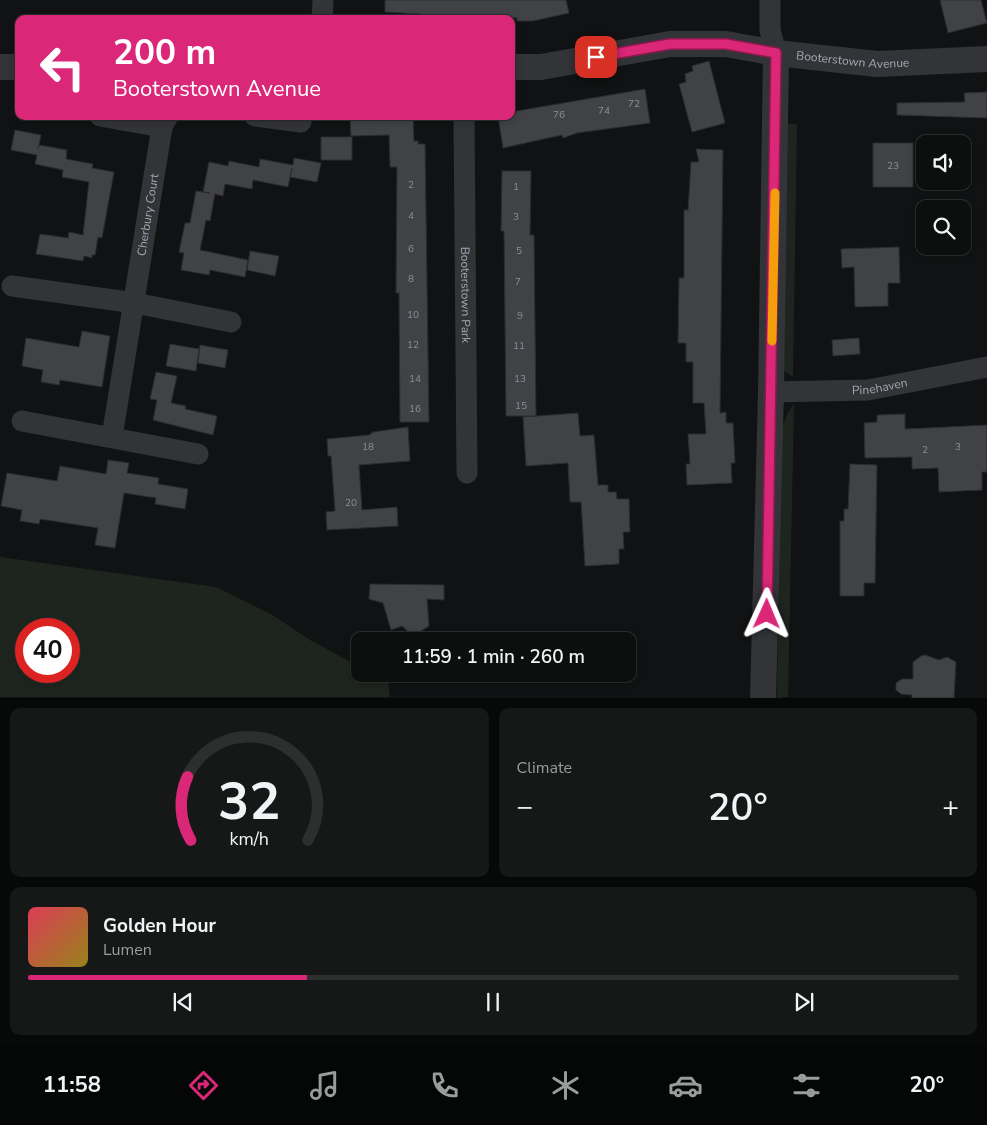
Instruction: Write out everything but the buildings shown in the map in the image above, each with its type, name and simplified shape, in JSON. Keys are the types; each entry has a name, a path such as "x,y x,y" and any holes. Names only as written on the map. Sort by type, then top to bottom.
{"street":[{"path":"322,15 323,0"},
{"path":"763,698 771,392 776,53 770,30 770,0"},
{"name":"Booterstown Avenue","path":"515,67 541,67 670,44 726,44 776,53 877,64 987,59"},
{"path":"0,67 15,67"},
{"name":"Cherbury Court","path":"112,437 165,122 143,120"},
{"path":"286,120 301,122"},
{"name":"Booterstown Park","path":"464,120 467,473"},
{"path":"12,286 135,303 231,322"},
{"name":"Pinehaven","path":"771,392 868,390 987,367"},
{"path":"22,421 198,454"}],"shaded area":[{"path":"786,124 797,124 793,377 784,371"},
{"path":"794,404 788,697 777,698 781,431 788,412"},
{"path":"0,557 216,587 271,614 310,640 351,662 351,682 388,682 390,697 0,697"}],"slow traffic":[{"path":"772,341 775,193"}],"route":[{"path":"596,57 670,44 726,44 776,53 767,614"}]}
